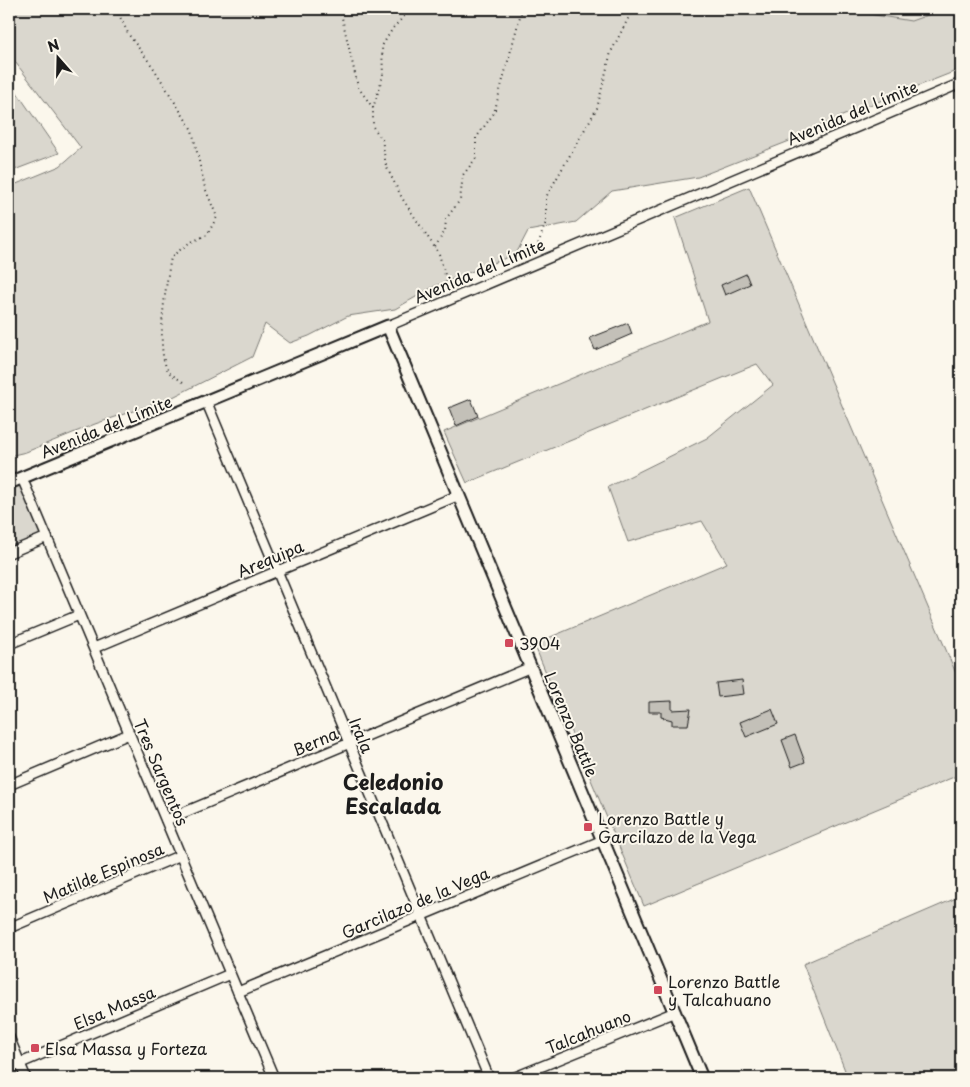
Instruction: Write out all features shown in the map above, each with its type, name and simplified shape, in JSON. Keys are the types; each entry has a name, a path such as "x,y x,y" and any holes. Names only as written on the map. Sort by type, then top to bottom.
{"street":[{"name":"Avenida del Límite","path":"9,484 206,403 961,83"},
{"name":"Lorenzo Battle","path":"388,326 702,1078"},
{"name":"Irala","path":"206,403 489,1078"},
{"name":"Tres Sargentos","path":"22,478 274,1078"},
{"name":"Arequipa","path":"94,648 459,495"},
{"path":"9,553 47,537"},
{"path":"9,644 79,615"},
{"name":"Berna","path":"166,820 531,667"},
{"path":"9,785 129,734"},
{"name":"Garcilazo de la Vega","path":"238,992 603,840"},
{"name":"Matilde Espinosa","path":"9,928 180,856"},
{"name":"Elsa Massa","path":"9,1068 230,974"},
{"name":"Talcahuano","path":"513,1078 675,1012"},
{"path":"9,1037 26,1078"}],"path":[{"path":"116,9 129,36 153,67 192,130 206,188 216,217 206,235 189,243 171,257 162,329 164,362 169,372 186,384"},
{"path":"340,9 358,87 373,108"},
{"path":"410,9 393,28 382,46 383,76 373,108 373,127 382,139 386,166 402,198 439,254 445,276"},
{"path":"434,247 445,231 446,219 460,200 463,175 476,158 476,138 494,113 522,9"},
{"path":"518,271 537,247 546,222 546,197 597,108 611,52 633,9"}],"shaded area":[{"path":"9,9 866,9 869,14 911,21 939,11 938,9 961,9 961,69 837,118 792,140 698,177 612,191 576,222 528,231 516,254 435,286 395,309 348,316 309,336 290,343 265,324 252,357 171,398 95,424 26,452 9,456 9,187 60,166 81,148 9,54"},
{"path":"866,9 938,9 940,11 911,21 869,14"},
{"path":"9,81 59,153 9,172"},
{"path":"749,187 961,685 961,774 644,906 534,644 727,563 702,521 628,542 608,487 707,438 773,385 757,364 467,483 444,432 708,321 675,218"},
{"path":"22,478 47,537 9,553 9,483"},
{"path":"961,896 961,1078 848,1078 803,964"}],"building":[{"path":"746,274 750,284 725,295 721,285"},
{"path":"628,323 632,334 595,350 590,338"},
{"path":"471,399 478,416 456,426 449,408"},
{"path":"742,680 744,694 718,697 716,683"},
{"path":"672,701 672,710 691,709 688,725 672,725 672,720 661,717 661,712 649,712 649,702"},
{"path":"772,709 778,724 746,737 740,722"},
{"path":"795,735 805,762 792,767 782,740"}],"place":[{"name":"3904","path":"509,643"},
{"name":"Lorenzo Battle y Garcilazo de la Vega","path":"588,827"},
{"name":"Lorenzo Battle y Talcahuano","path":"658,990"},
{"name":"Elsa Massa y Forteza","path":"35,1048"}],"district":[{"name":"Celedonio Escalada","path":"393,793"}]}
